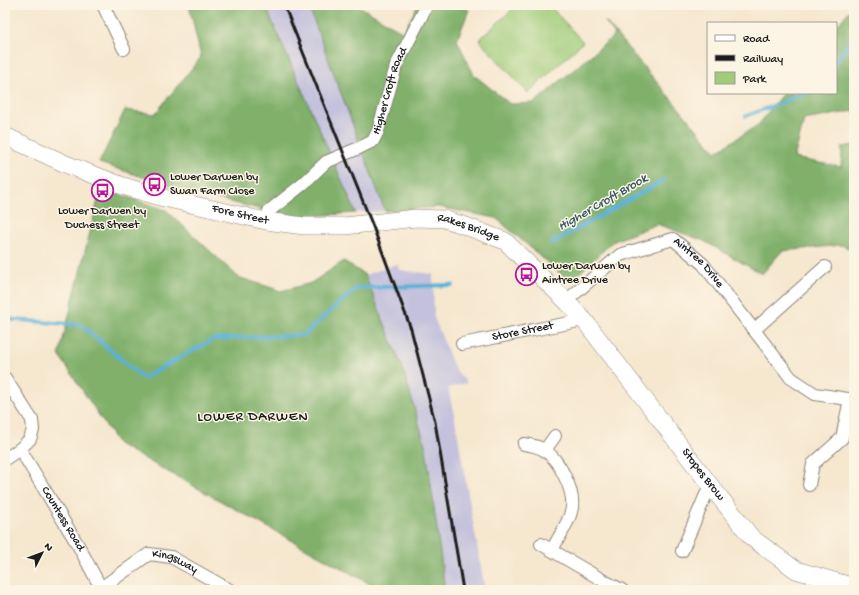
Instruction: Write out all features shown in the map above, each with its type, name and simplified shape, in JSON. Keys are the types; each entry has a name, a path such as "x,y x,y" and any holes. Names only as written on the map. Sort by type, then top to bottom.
{"main road":[{"name":"Fore Street","path":"5,136 68,165 123,186 164,198 266,221 304,226 345,226 416,218"},
{"name":"Rakes Bridge","path":"416,218 444,219 505,241 566,300 584,320"},
{"name":"Stopes Brow","path":"584,320 752,538 796,570 854,587"}],"street":[{"path":"103,5 124,48"},
{"name":"Higher Croft Road","path":"266,221 269,211 303,184 326,162 373,141 378,131 396,66 427,5"},
{"name":"Aintree Drive","path":"566,300 620,255 673,239 703,264 791,378 816,394 852,400 842,438 813,464 809,485"},
{"path":"754,330 825,267"},
{"name":"Store Street","path":"462,344 584,320"},
{"path":"5,378 32,420 33,430 30,439 20,449 5,459"},
{"path":"545,450 555,436"},
{"path":"524,444 545,450 566,477 572,493 572,511 552,550"},
{"name":"Countess Road","path":"20,449 78,545 101,589"},
{"path":"682,551 710,485"},
{"path":"541,544 552,550 602,586 622,590"},
{"name":"Kingsway","path":"101,589 149,554 171,557 230,590"}],"shaded area":[{"path":"262,5 309,5 385,211 347,213"},
{"path":"397,264 399,270 433,274 434,318 455,369 467,383 448,388 454,414 485,590 445,590 426,448 403,369 365,275"}],"green space":[{"path":"189,5 265,5 356,213 294,217 193,193 99,163 125,110 155,114 201,57"},
{"path":"308,5 357,5 403,32 418,5 459,5 469,10 457,40 474,75 510,104 534,103 615,35 605,21 716,152 759,124 782,94 837,94 837,26 854,5 854,111 804,120 794,158 841,167 842,147 854,145 854,251 842,245 782,251 762,274 704,241 657,224 612,242 570,282 496,218 439,207 385,211"},
{"path":"517,5 549,5 583,42 528,93 479,40"},
{"path":"101,188 166,210 238,277 281,291 311,283 344,261 365,275 403,369 426,448 445,590 381,590 118,444 59,355"}],"waterway":[{"name":"Higher Croft Brook","path":"837,60 854,37"},
{"name":"Higher Croft Brook","path":"746,116 804,94"},
{"name":"Higher Croft Brook","path":"552,243 664,180"},
{"name":"Higher Croft Brook","path":"5,319 81,325 143,378 214,339 304,335 356,288 452,285"}],"railway":[{"path":"284,5 372,224 411,329 435,422 463,590"}],"place":[{"name":"Lower Darwen by Swan Farm Close","path":"155,185"},
{"name":"Lower Darwen by Duchess Street","path":"102,191"},
{"name":"Lower Darwen by Aintree Drive","path":"527,274"}],"district":[{"name":"LOWER DARWEN","path":"253,417"}]}
